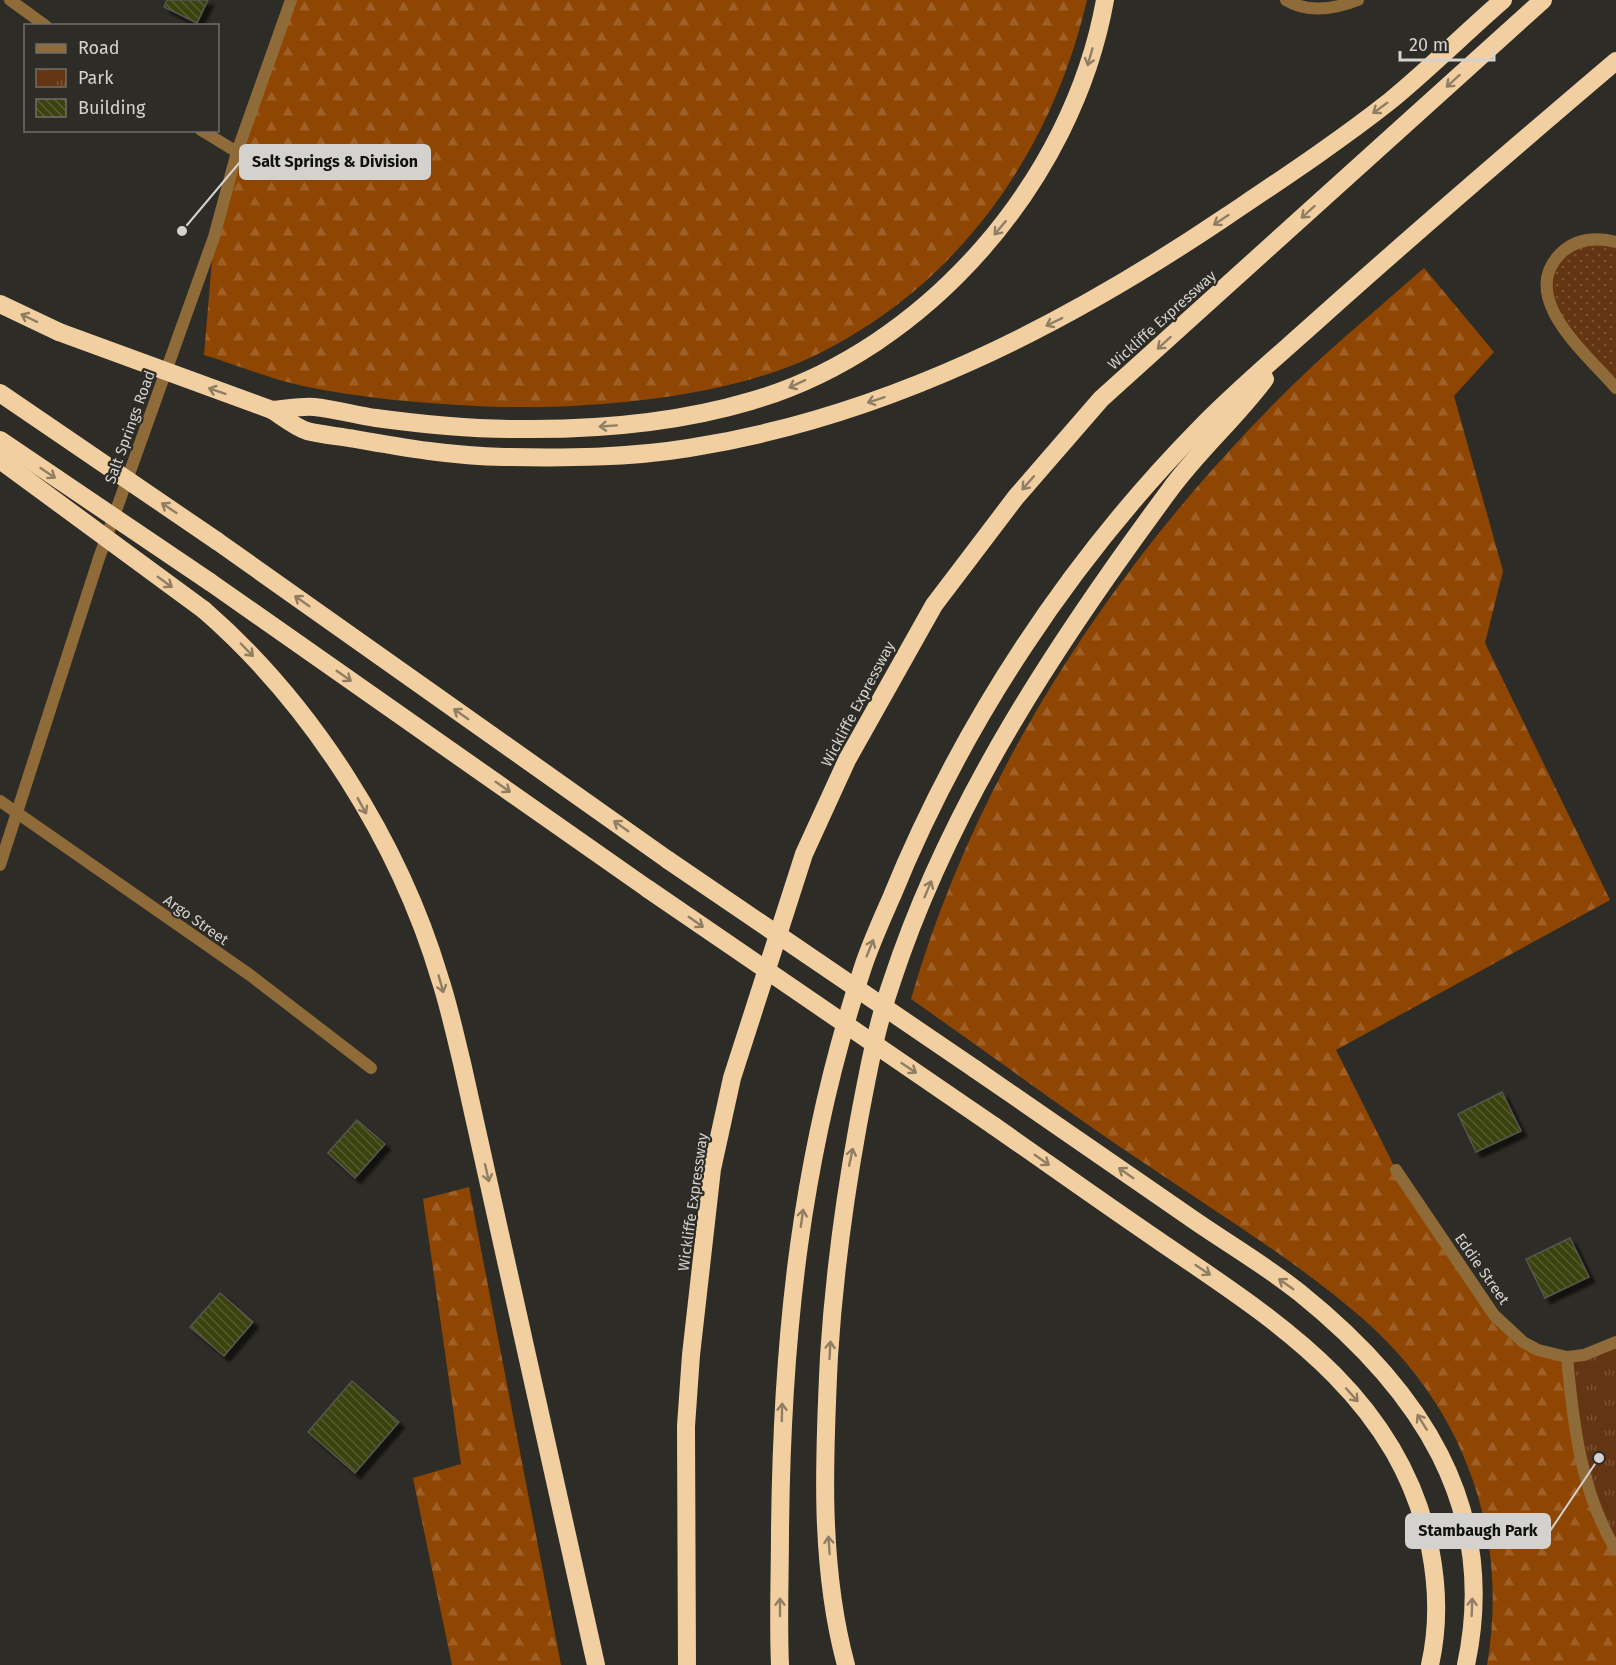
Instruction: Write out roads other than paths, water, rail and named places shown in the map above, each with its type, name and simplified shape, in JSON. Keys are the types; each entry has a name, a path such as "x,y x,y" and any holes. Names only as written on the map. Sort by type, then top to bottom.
{"highway":[{"path":"272,410 312,407 375,418 486,428 579,428 689,417 752,401 815,375 882,337 941,291 969,265 1012,214 1074,101 1086,69 1105,0"},
{"path":"0,304 58,332 178,378 272,410 304,431 468,456 579,458 688,448 745,437 812,420 889,396 976,360 1069,315 1156,264 1284,178 1390,100 1503,0"},
{"name":"Wickliffe Expressway","path":"687,1665 686,1426 691,1354 712,1169 732,1078 804,854 847,760 934,605 1016,497 1101,399 1543,0"},
{"path":"780,1665 782,1409 788,1323 807,1185 823,1109 864,964 907,859 935,801 1000,686 1060,596 1124,512 1200,428 1436,214 1616,61"},
{"path":"846,1665 836,1620 826,1502 826,1413 832,1313 849,1165 891,983 948,843 1056,649 1172,487 1246,405 1292,343"},
{"path":"0,393 217,541 668,860 1299,1292 1355,1341 1394,1383 1419,1416 1445,1462 1462,1514 1471,1564 1473,1596 1466,1665"},
{"path":"0,440 210,582 648,889 994,1126 1274,1322 1333,1374 1369,1414 1404,1465 1425,1523 1436,1578 1437,1608 1430,1665"},
{"path":"0,460 204,610 270,673 329,750 398,871 440,977 462,1063 596,1665"}],"street":[{"path":"10,0 43,24"},
{"name":"Salt Springs Road","path":"0,865 99,558 214,237 237,152 291,0"},
{"path":"1286,0 1307,8 1334,9 1358,0"},
{"path":"204,132 237,152"},
{"path":"1616,242 1600,238 1584,240 1567,248 1550,269 1546,285 1546,299 1553,314 1616,388"},
{"name":"Argo Street","path":"0,801 250,975 371,1068"},
{"name":"Eddie Street","path":"1396,1170 1494,1314 1523,1342 1538,1350 1567,1358"},
{"path":"1616,1342 1584,1355 1567,1358 1573,1425 1590,1491 1616,1550"}],"place":[{"name":"Salt Springs & Division","path":"182,231"},
{"name":"Stambaugh Park","path":"1599,1458"}]}
